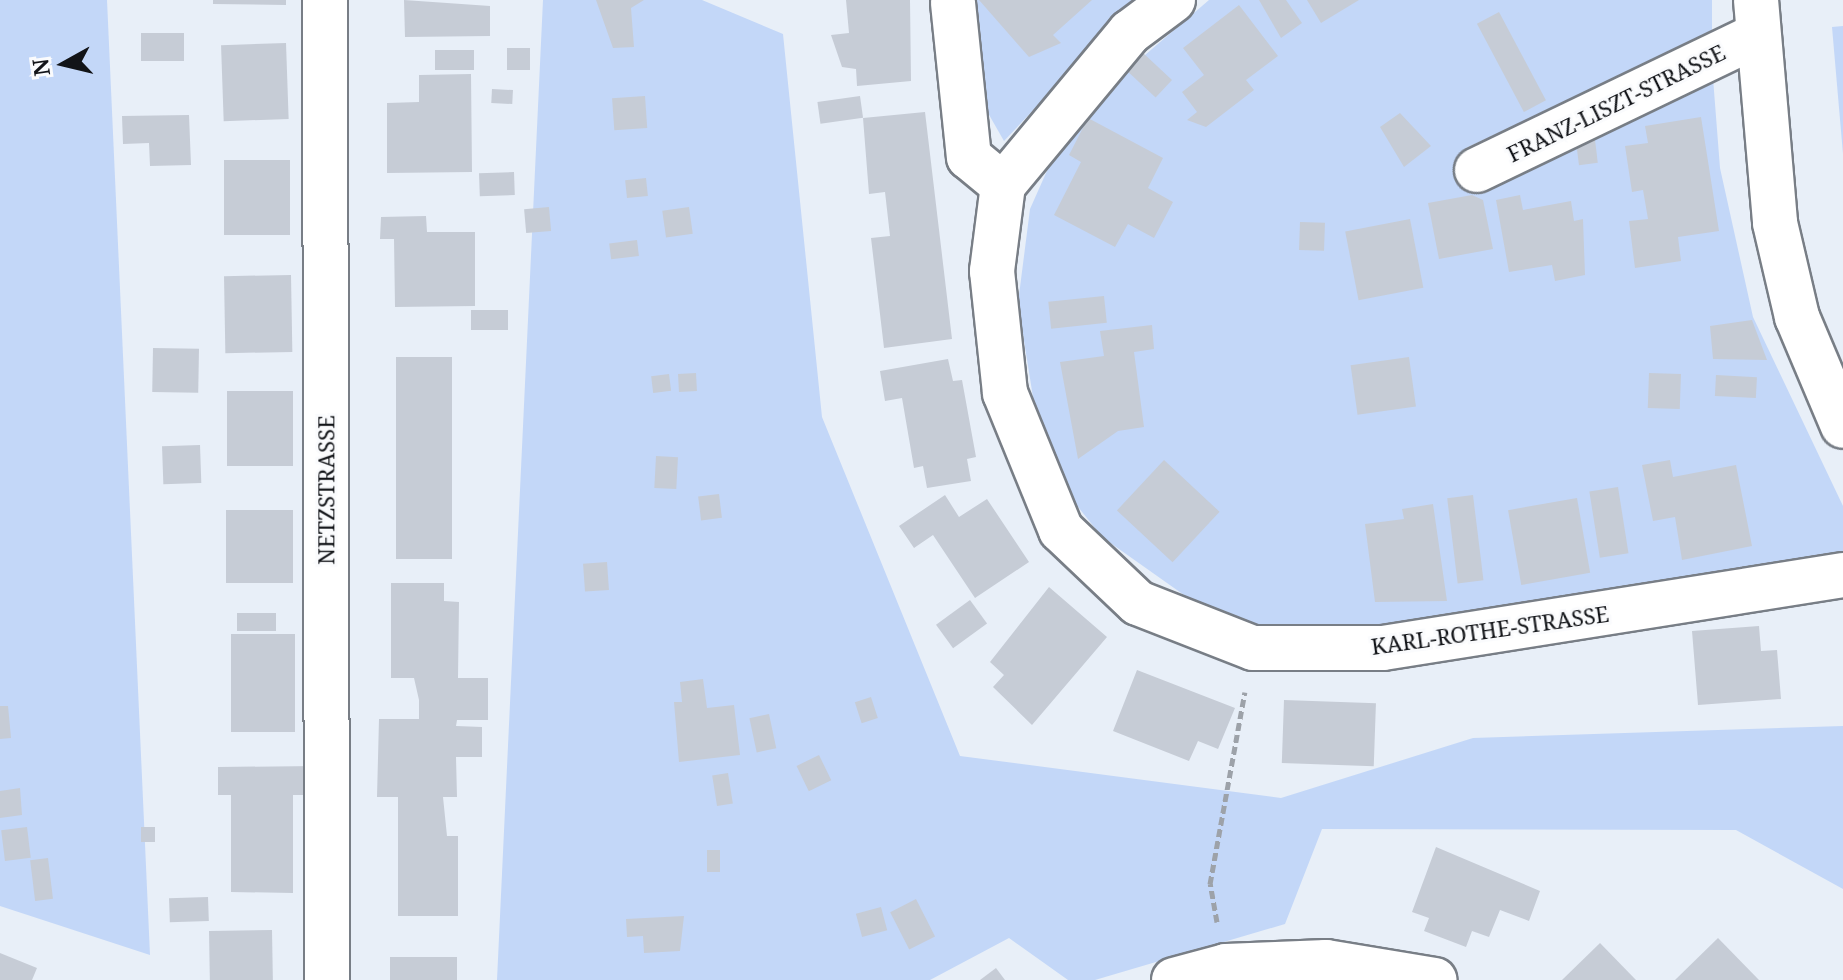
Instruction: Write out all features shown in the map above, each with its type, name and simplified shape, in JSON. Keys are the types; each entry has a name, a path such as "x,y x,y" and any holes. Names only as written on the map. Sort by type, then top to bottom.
{"street":[{"name":"NETZSTRASSE","path":"325,0 327,980"},
{"path":"953,3 969,157 1003,185 1130,32 1173,0"},
{"name":"FRANZ-LISZT-STRASSE","path":"1477,170 1756,18 1775,223 1797,317 1843,426"},
{"name":"KARL-ROTHE-STRASSE","path":"1003,185 992,271 1005,393 1061,530 1138,603 1253,648 1383,648 1843,575"},
{"path":"1174,980 1226,966 1326,962 1435,980"}],"path":[{"path":"1226,966 1210,884 1253,648"}],"shaded area":[{"path":"0,0 107,0 150,955 0,906"},
{"path":"543,0 702,0 783,34 822,417 960,756 1281,798 1473,738 1843,726 1843,889 1736,830 1322,829 1285,924 1095,980 1068,980 1009,938 930,980 497,980"},
{"path":"966,0 1137,0 1004,141 980,99"},
{"path":"1209,0 1712,0 1712,33 1466,148 1476,190 1713,78 1720,168 1753,317 1843,506 1843,562 1390,631 1259,629 1208,612 1102,537 1071,498 1039,435 1018,303 1030,209 1058,146 1095,98"},
{"path":"1843,26 1843,154 1832,27"}],"building":[{"path":"213,0 286,0 286,5 213,4"},
{"path":"404,0 490,6 490,36 405,37"},
{"path":"596,0 644,0 631,8 634,47 613,48"},
{"path":"846,0 910,0 911,81 857,86 856,69 842,67 831,35 849,33"},
{"path":"979,0 1092,0 1053,35 1061,43 1029,57"},
{"path":"1259,0 1286,0 1302,23 1281,38"},
{"path":"1307,0 1359,0 1321,23"},
{"path":"1239,5 1278,56 1246,80 1254,90 1206,127 1187,120 1197,112 1182,92 1204,75 1183,48"},
{"path":"1499,12 1546,100 1524,112 1477,24"},
{"path":"141,33 184,33 184,61 141,61"},
{"path":"286,43 289,119 224,121 221,45"},
{"path":"507,48 530,48 530,70 507,70"},
{"path":"435,50 474,50 474,70 435,70"},
{"path":"1142,52 1172,80 1156,98 1126,70"},
{"path":"471,74 472,172 387,173 387,103 419,102 419,75"},
{"path":"492,89 513,90 512,104 491,103"},
{"path":"645,96 647,128 614,130 612,98"},
{"path":"860,96 863,118 820,124 817,102"},
{"path":"925,112 952,339 884,348 871,238 890,236 885,192 869,194 863,118"},
{"path":"1400,113 1431,146 1404,167 1380,127"},
{"path":"189,115 191,165 150,166 149,143 123,144 122,116"},
{"path":"1701,117 1719,231 1678,237 1681,261 1635,268 1629,221 1648,219 1643,190 1632,192 1625,146 1648,143 1645,126"},
{"path":"1088,118 1163,158 1148,188 1173,202 1154,238 1128,224 1115,247 1054,215 1081,162 1069,155"},
{"path":"1595,140 1598,163 1579,165 1576,142"},
{"path":"224,160 290,160 290,235 224,235"},
{"path":"514,172 515,195 480,196 479,173"},
{"path":"646,178 648,196 627,198 625,180"},
{"path":"1472,195 1483,200 1493,249 1439,259 1428,203"},
{"path":"1520,195 1523,210 1571,201 1574,221 1583,219 1585,275 1555,281 1552,265 1509,272 1496,200"},
{"path":"549,207 551,231 526,233 524,209"},
{"path":"689,207 693,234 666,237 662,211"},
{"path":"426,216 427,232 475,232 475,306 395,307 394,239 380,239 381,217"},
{"path":"1410,219 1423,288 1359,300 1345,232"},
{"path":"1300,222 1325,223 1324,251 1299,250"},
{"path":"637,240 639,256 611,259 609,243"},
{"path":"291,275 292,352 225,353 224,276"},
{"path":"1104,296 1107,323 1051,329 1048,302"},
{"path":"471,310 508,310 508,330 471,330"},
{"path":"1752,320 1767,360 1713,359 1710,326"},
{"path":"1152,325 1154,349 1134,352 1144,427 1118,431 1078,459 1060,362 1104,356 1100,331"},
{"path":"153,348 199,349 198,393 152,392"},
{"path":"396,357 452,357 452,559 396,559"},
{"path":"1409,357 1416,407 1358,415 1351,365"},
{"path":"948,359 953,381 962,380 976,457 967,459 971,481 927,488 923,466 914,468 902,398 885,401 880,371"},
{"path":"696,373 697,391 679,392 678,374"},
{"path":"1649,373 1681,374 1680,409 1648,408"},
{"path":"669,374 671,391 653,393 651,376"},
{"path":"1716,375 1757,377 1756,398 1715,396"},
{"path":"227,391 293,391 293,466 227,466"},
{"path":"200,445 201,483 163,484 162,446"},
{"path":"656,456 678,457 676,489 654,488"},
{"path":"1164,460 1220,512 1173,562 1117,510"},
{"path":"1670,460 1673,477 1736,465 1752,546 1682,560 1675,517 1653,521 1642,465"},
{"path":"1618,487 1628,553 1600,558 1589,492"},
{"path":"719,494 722,518 701,520 698,497"},
{"path":"945,495 959,517 987,499 1029,562 975,598 933,535 914,548 899,526"},
{"path":"1473,495 1483,580 1458,584 1447,498"},
{"path":"1577,498 1590,573 1521,585 1508,510"},
{"path":"1433,504 1447,601 1375,602 1365,524 1404,519 1402,509"},
{"path":"226,510 293,510 293,583 226,583"},
{"path":"607,562 609,590 585,592 583,564"},
{"path":"391,583 444,583 444,601 459,602 458,678 488,678 488,720 457,720 456,726 482,727 482,757 456,757 457,797 443,797 447,836 458,836 458,916 398,916 398,797 377,797 379,719 419,719 419,700 414,678 391,678"},
{"path":"1049,587 1107,637 1032,725 993,687 1004,675 990,662"},
{"path":"970,600 987,623 953,648 936,625"},
{"path":"237,613 276,613 276,631 237,631"},
{"path":"1759,626 1761,651 1777,650 1781,699 1698,705 1692,631"},
{"path":"231,634 295,634 295,732 231,732"},
{"path":"1137,670 1235,708 1218,749 1198,741 1189,761 1113,731"},
{"path":"703,679 707,708 734,705 740,755 679,762 674,702 682,702 680,682"},
{"path":"871,697 878,718 862,723 855,702"},
{"path":"1284,700 1376,703 1374,766 1282,763"},
{"path":"0,706 8,706 11,738 0,739"},
{"path":"769,714 776,748 757,752 749,718"},
{"path":"819,755 831,780 809,791 797,766"},
{"path":"316,766 317,795 293,795 293,893 231,892 231,795 218,795 218,767"},
{"path":"728,773 733,804 717,806 712,776"},
{"path":"20,788 22,815 0,818 0,791"},
{"path":"27,827 31,858 5,861 1,830"},
{"path":"141,827 155,827 155,842 141,842"},
{"path":"1436,847 1540,891 1529,921 1500,910 1489,937 1472,931 1466,947 1424,931 1429,918 1412,912"},
{"path":"707,850 720,850 720,872 707,872"},
{"path":"48,858 53,899 35,901 30,860"},
{"path":"208,897 209,921 170,922 169,898"},
{"path":"916,899 935,936 909,950 890,912"},
{"path":"881,907 887,930 862,937 856,914"},
{"path":"684,916 680,951 644,953 643,936 627,937 626,919"},
{"path":"272,930 273,980 210,980 209,931"},
{"path":"1718,938 1759,980 1675,980"},
{"path":"1600,943 1636,980 1562,980"},
{"path":"0,953 37,968 32,980 0,980"},
{"path":"390,957 457,957 457,980 390,980"},
{"path":"996,968 1005,980 980,980"}]}
